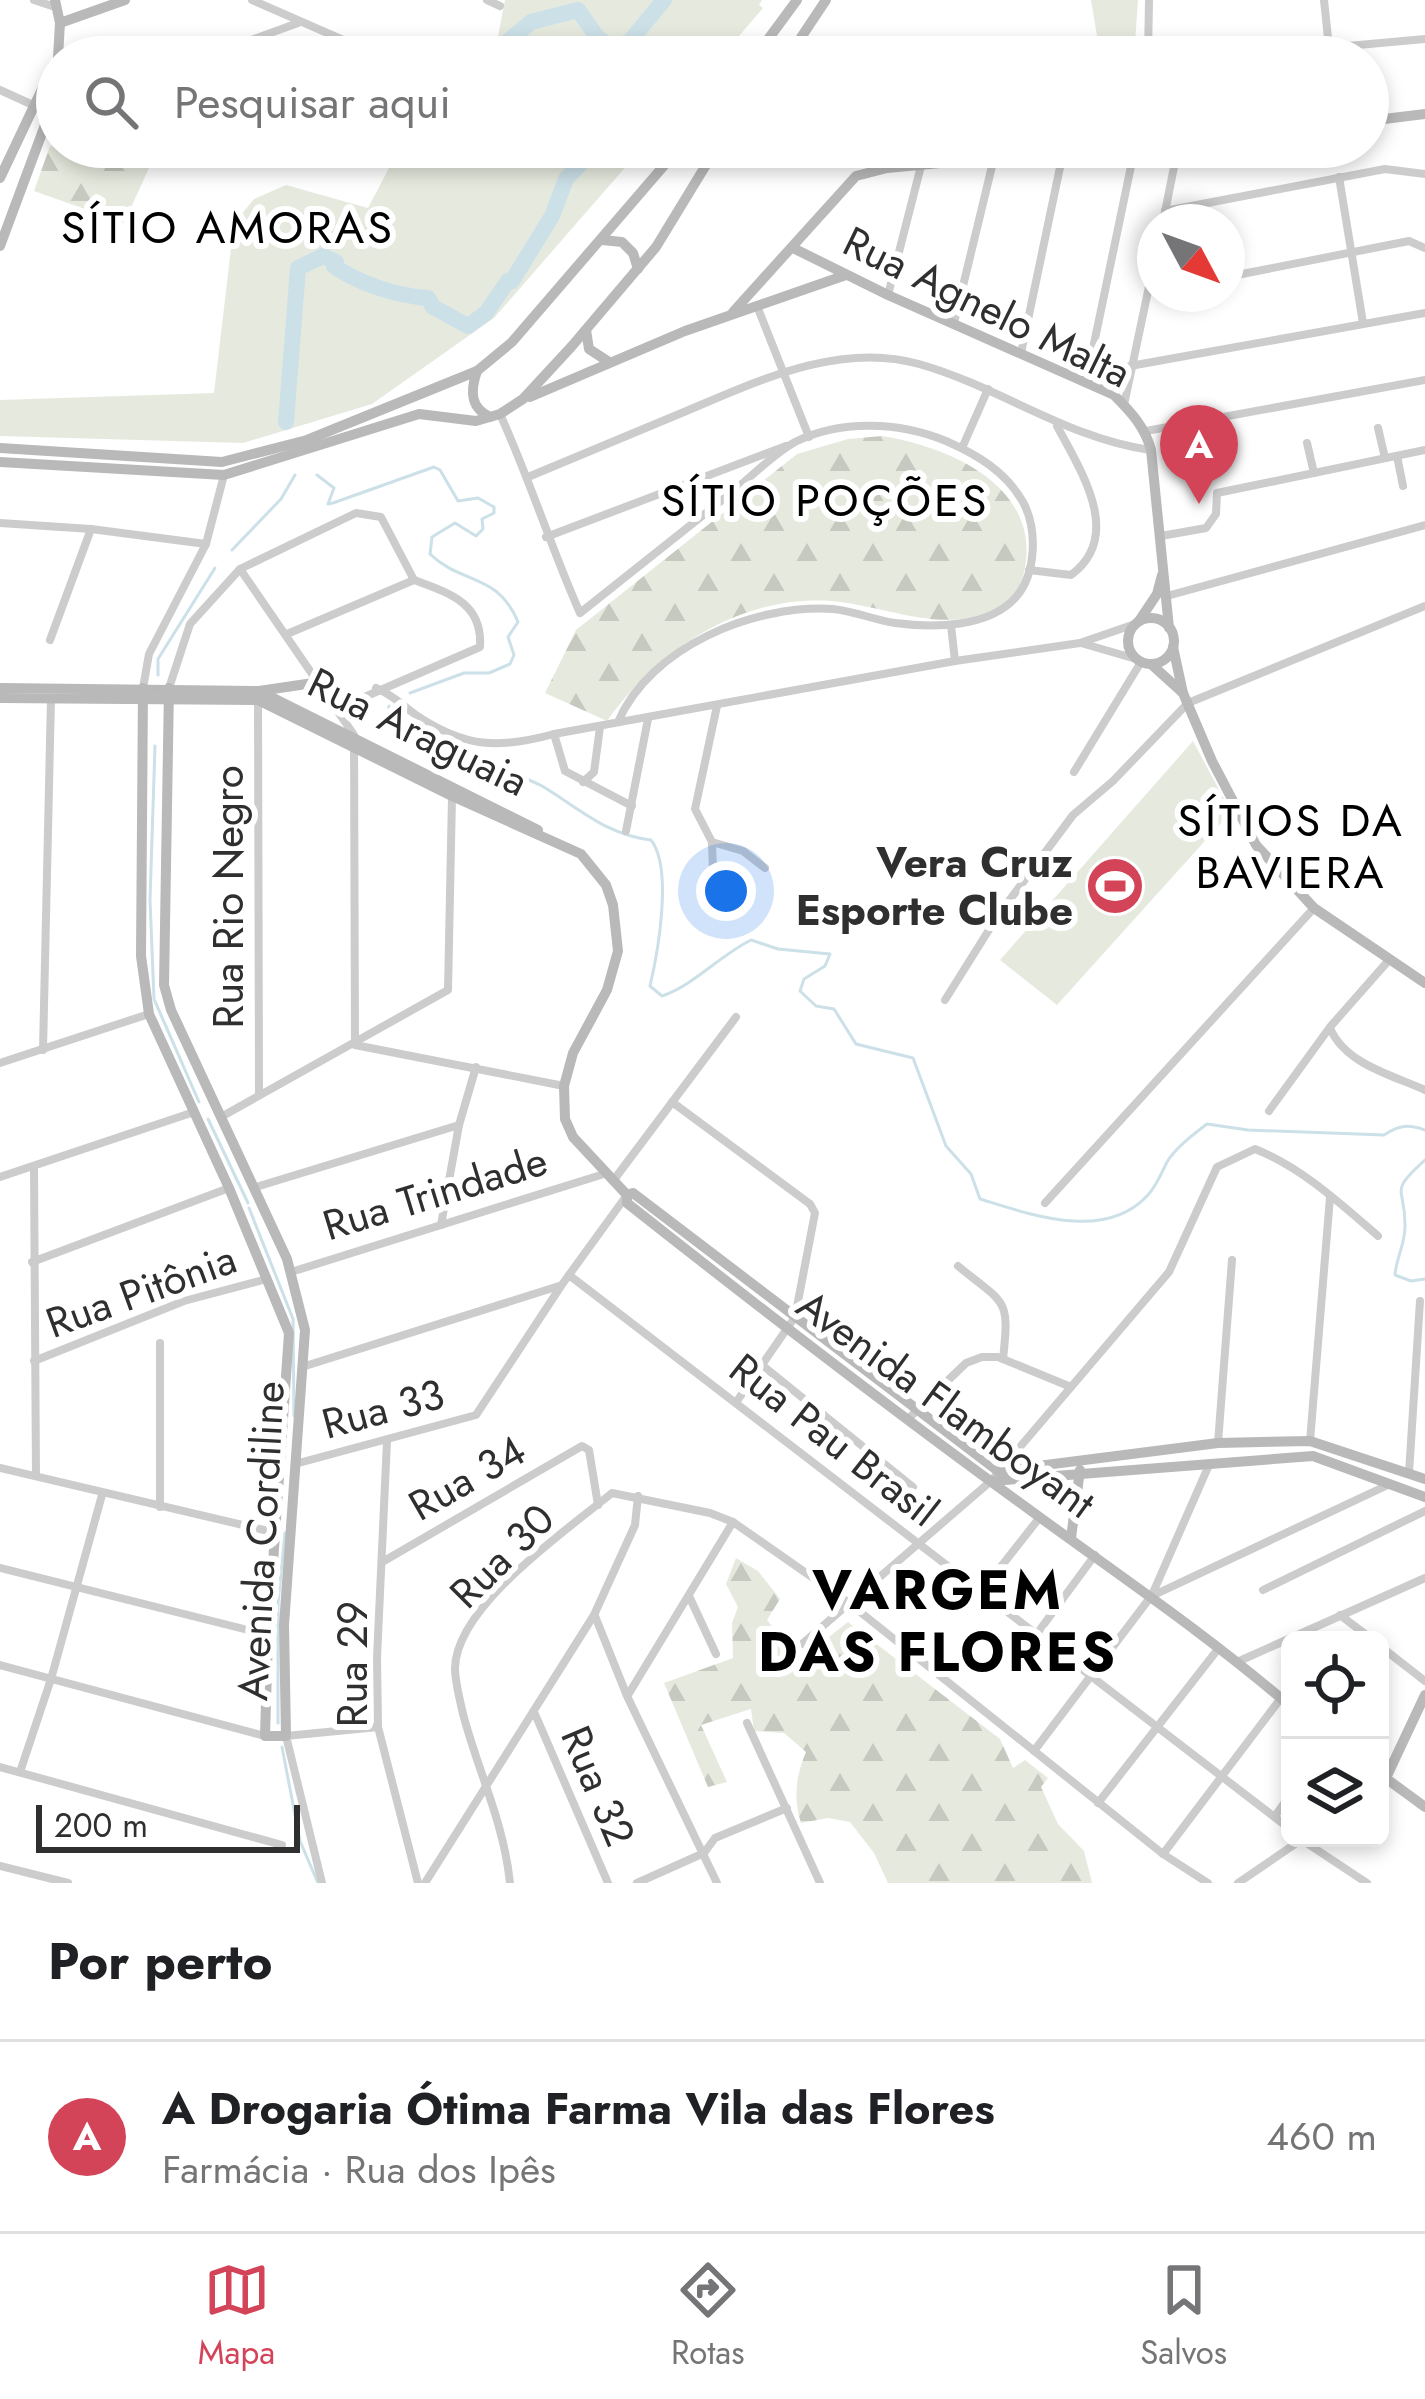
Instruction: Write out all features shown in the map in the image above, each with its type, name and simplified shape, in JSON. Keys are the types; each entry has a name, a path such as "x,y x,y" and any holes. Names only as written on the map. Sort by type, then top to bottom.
{"street":[{"path":"34,0 56,4 60,36"},
{"path":"61,23 125,0"},
{"path":"252,0 332,36"},
{"path":"487,0 500,6"},
{"path":"770,36 797,0"},
{"path":"806,36 826,0"},
{"path":"1148,36 1149,0"},
{"path":"1324,0 1328,36"},
{"path":"261,36 299,22"},
{"path":"1389,44 1425,39"},
{"path":"0,90 36,107"},
{"path":"0,178 36,99"},
{"path":"1389,118 1425,114"},
{"path":"0,246 36,155"},
{"path":"311,444 477,371 512,342 662,168"},
{"path":"519,401 662,239 704,168"},
{"path":"733,312 856,176 896,168"},
{"path":"888,295 920,168"},
{"path":"954,323 992,168"},
{"path":"1021,353 1060,168"},
{"path":"1086,382 1132,168"},
{"path":"1167,204 1174,168"},
{"path":"1222,204 1385,169 1425,174"},
{"path":"1339,178 1363,323"},
{"path":"602,240 622,242 633,253 638,269"},
{"path":"1245,273 1409,241 1425,248"},
{"name":"Rua Agnelo Malta","path":"793,248 1114,395 1146,431"},
{"path":"0,462 224,475 311,444 419,414 476,421 733,312 846,275"},
{"path":"757,305 809,437"},
{"path":"1124,405 1145,312"},
{"path":"1130,366 1425,313"},
{"path":"586,330 589,349 608,362"},
{"path":"528,477 784,371 855,358 914,362 988,389 1056,425 1111,444 1151,450"},
{"path":"477,371 472,399 476,407 495,416 528,477 546,537 580,613 793,443"},
{"path":"1425,380 1146,431 1169,628 1185,698 1211,761 1256,844 1314,908 1425,982"},
{"path":"962,448 988,389"},
{"path":"1029,569 1071,575 1096,549 1099,533 1088,488 1056,425"},
{"path":"546,537 848,426 924,432 962,448 999,470 1030,520 1033,545 1025,586 1007,608 951,625 897,623 832,609 766,615 724,628 682,651 630,697 618,722"},
{"path":"1378,428 1385,458"},
{"path":"1307,443 1314,473"},
{"path":"0,448 182,462 264,459"},
{"path":"1161,536 1206,528 1216,514 1217,493 1425,450"},
{"path":"1397,456 1402,486"},
{"path":"143,694 149,654 206,544 224,475"},
{"path":"168,694 190,624 240,569 356,513 381,517 414,580 465,602 473,611 480,647 338,708"},
{"path":"0,524 206,544"},
{"path":"1151,604 1425,525"},
{"path":"50,640 91,530"},
{"path":"1164,566 1151,604 1127,642 1185,698"},
{"path":"240,569 338,708 355,741 355,1045"},
{"path":"287,634 414,580"},
{"path":"945,1000 997,917 1073,815 1113,781 1185,698 1425,606"},
{"path":"376,688 399,698 433,725 476,742 509,746 955,661 1080,643 1153,618 1169,628"},
{"path":"951,625 955,661"},
{"path":"1080,643 1143,662 1164,660 1173,647"},
{"path":"1074,772 1143,662"},
{"path":"0,688 258,695 320,682"},
{"path":"0,698 143,694"},
{"name":"Avenida Cordiline","path":"143,694 141,956 149,1014 270,1278 289,1333 265,1736"},
{"name":"Avenida Cordiline","path":"168,694 164,985 171,1010 256,1187 305,1330 284,1624 286,1736 322,1883"},
{"name":"Rua Araguaia","path":"258,695 530,824 581,854 606,885 618,951 614,971 573,1054 564,1086"},
{"name":"Rua Rio Negro","path":"258,695 259,1094"},
{"path":"43,1051 51,698"},
{"path":"713,872 712,842 694,800 717,706"},
{"path":"626,831 648,719"},
{"path":"583,782 594,772 601,727"},
{"path":"554,734 565,771 632,806"},
{"name":"Rua Araguaia","path":"355,741 452,796 526,831 545,835"},
{"path":"221,1117 448,990 452,796"},
{"path":"712,842 739,849 765,868"},
{"path":"1045,1203 1314,908"},
{"path":"1269,1112 1330,1027 1389,960"},
{"path":"0,1063 149,1014"},
{"path":"608,1178 736,1017"},
{"path":"1330,1027 1337,1045 1351,1056 1425,1090"},
{"path":"355,1045 564,1086"},
{"path":"441,1226 459,1125 476,1067"},
{"name":"Avenida Flamboyant","path":"564,1086 565,1119 572,1137 627,1195 627,1203 788,1330 994,1476"},
{"path":"673,1102 814,1208 795,1317 736,1401"},
{"path":"0,1177 191,1113"},
{"path":"256,1187 459,1125"},
{"path":"802,1644 994,1476 1169,1272 1217,1167 1255,1149 1269,1154 1378,1236"},
{"path":"34,1168 36,1476"},
{"name":"Rua Trindade","path":"289,1273 608,1178"},
{"path":"32,1262 229,1188"},
{"name":"Avenida Flamboyant","path":"627,1195 633,1193 918,1409 1040,1517 1152,1595 1281,1698"},
{"name":"Rua 33","path":"296,1464 476,1415 627,1195"},
{"path":"1310,1441 1330,1196"},
{"path":"1218,1443 1232,1260"},
{"path":"958,1266 1005,1307 1003,1359"},
{"path":"270,1278 289,1273"},
{"name":"Rua Pau Brasil","path":"569,1275 1281,1821"},
{"name":"Rua Pitônia","path":"34,1361 184,1301 270,1278"},
{"path":"302,1367 561,1286"},
{"path":"1408,1473 1420,1301"},
{"path":"160,1343 160,1507"},
{"path":"908,1419 966,1363 982,1357 1003,1359 1071,1387"},
{"path":"762,1365 913,1486"},
{"name":"Rua 29","path":"388,1441 376,1658 378,1727 421,1883"},
{"path":"994,1476 1077,1459 1218,1443 1310,1441 1425,1479"},
{"name":"Rua 34","path":"383,1562 582,1446 590,1450 598,1504"},
{"path":"994,1476 1313,1456 1425,1497"},
{"path":"1071,1538 1081,1473 1077,1459"},
{"path":"1034,1751 1152,1595 1209,1463"},
{"path":"0,1468 277,1533"},
{"path":"1152,1595 1392,1483"},
{"name":"Rua 30","path":"510,1883 507,1855 464,1715 455,1666 468,1626 496,1592 612,1493 638,1496"},
{"path":"20,1772 102,1495"},
{"path":"421,1883 594,1615 635,1525 638,1496 733,1522 850,1603 1097,1803 1208,1883"},
{"path":"1263,1590 1425,1511"},
{"path":"981,1592 1040,1517"},
{"path":"627,1696 733,1522"},
{"path":"1036,1635 1095,1555"},
{"path":"0,1568 268,1635"},
{"path":"1235,1663 1425,1578"},
{"path":"688,1594 716,1654"},
{"path":"1340,1614 1361,1631"},
{"path":"594,1615 627,1696 717,1883"},
{"path":"1097,1803 1218,1649"},
{"path":"1389,1653 1425,1681"},
{"path":"0,1665 265,1736 378,1727"},
{"path":"1389,1765 1425,1695"},
{"path":"1163,1854 1220,1776 1281,1708"},
{"name":"Rua 32","path":"534,1712 608,1883"},
{"path":"747,1723 820,1883"},
{"path":"0,1767 282,1845"},
{"path":"1389,1784 1425,1807"},
{"path":"637,1883 704,1852 716,1838 788,1808"},
{"path":"1275,1816 1281,1808"},
{"path":"1238,1883 1290,1847"},
{"path":"1314,1847 1367,1883"},
{"path":"0,1866 68,1883"}],"green space":[{"path":"505,0 762,0 763,8 739,36 498,36"},
{"path":"1091,0 1138,0 1135,36 1097,36"},
{"path":"42,168 149,168 124,223 34,191"},
{"path":"389,168 625,168 494,318 372,404 243,443 0,436 0,400 214,393 234,223 254,199 286,185 368,208"},
{"path":"882,436 957,459 1001,489 1025,533 1023,576 1007,601 974,617 954,620 831,601 764,607 704,632 676,650 627,695 607,721 545,693 576,630 797,454 848,439"},
{"name":"Vera Cruz Esporte Clube","path":"1193,741 1231,812 1057,1005 1000,960"},
{"path":"736,1558 758,1571 780,1599 767,1620 784,1641 785,1652 806,1655 848,1622 1000,1739 1013,1768 1025,1760 1048,1778 1041,1787 1058,1824 1084,1851 1092,1883 888,1883 874,1853 850,1822 828,1818 801,1823 797,1787 806,1752 784,1733 754,1731 751,1709 701,1725 727,1782 708,1787 664,1683 733,1658 732,1623 738,1607 726,1584"}],"waterway":[{"path":"634,36 664,0"},
{"path":"514,36 531,22 578,10 597,36"},
{"path":"286,422 298,268 323,256 367,284 428,298 433,307 468,326 486,313 512,281 576,168"},
{"path":"317,475 334,488 328,504 434,467 458,501 478,498 494,507 494,513 482,519 483,529 476,536 455,523 432,537 430,554 489,587 510,606 518,622 508,637 514,655 510,664 489,673 464,673 410,693"},
{"path":"232,550 281,499 295,475"},
{"path":"158,675 158,659 215,568"},
{"path":"389,706 389,719 421,736 455,746"},
{"path":"155,746 150,900 154,999 199,1102"},
{"path":"490,763 542,786 606,827 651,840 658,853 662,890 650,986 662,996 751,940 778,949 830,954 825,966 804,979 800,991 816,1006 834,1009 856,1044 913,1058 946,1146 971,1174 980,1199 1067,1221 1111,1218 1148,1195 1175,1152 1207,1124 1384,1135 1404,1126 1425,1130"},
{"path":"208,1119 248,1203"},
{"path":"1425,1160 1402,1185 1405,1233 1395,1275 1411,1281 1425,1279"},
{"path":"249,1208 293,1319 294,1416"},
{"path":"278,1723 278,1603 285,1533"},
{"path":"282,1747 300,1841 318,1883"}],"place":[{"name":"A Drogaria Ótima Farma Vila das Flores","path":"1199,504"},
{"name":"Vera Cruz Esporte Clube","path":"1115,886"}],"district":[{"name":"SÍTIO AMORAS","path":"228,227"},
{"name":"SÍTIO POÇÕES","path":"825,500"},
{"name":"SÍTIOS DA BAVIERA","path":"1291,846"},
{"name":"VARGEM DAS FLORES","path":"938,1621"}]}
